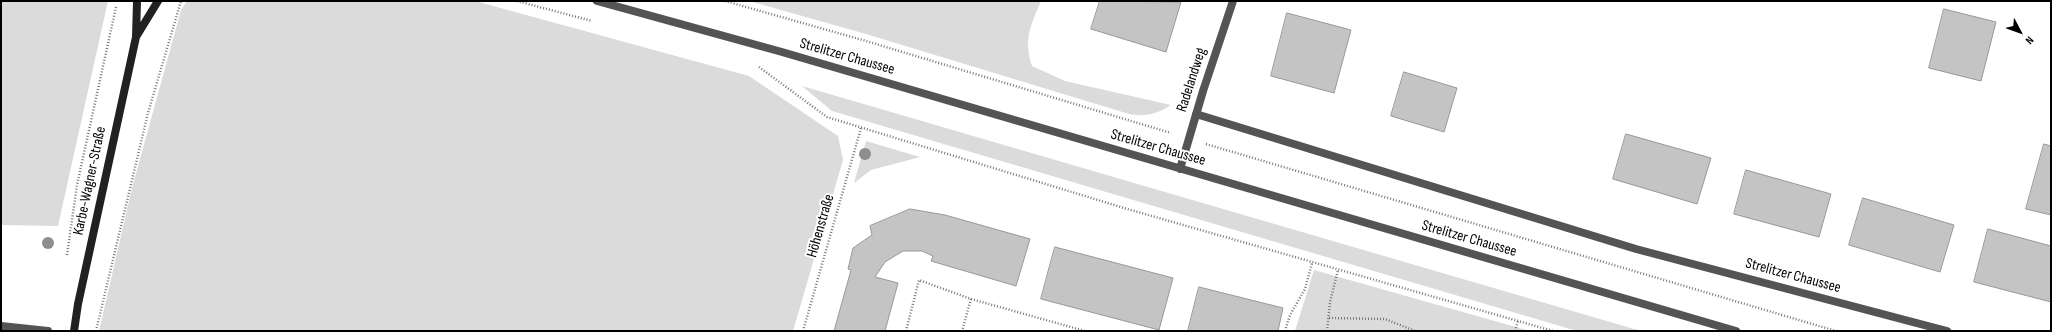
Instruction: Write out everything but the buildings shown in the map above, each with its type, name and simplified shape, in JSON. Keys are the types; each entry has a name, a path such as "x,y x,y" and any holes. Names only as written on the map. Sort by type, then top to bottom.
{"street":[{"name":"Karbe-Wagner-Straße","path":"74,331 78,304 136,37 137,1"},
{"name":"Karbe-Wagner-Straße","path":"136,37 158,1"},
{"name":"Strelitzer Chaussee","path":"597,1 782,52 1709,327 1736,331"},
{"name":"Radelandweg","path":"1180,169 1188,138 1233,1"},
{"name":"Strelitzer Chaussee","path":"1196,114 1636,249 1947,331"},
{"path":"1,326 48,331"}],"path":[{"path":"67,256 77,185 117,1"},
{"path":"96,331 148,113 181,1"},
{"path":"517,1 593,22"},
{"path":"725,1 873,43 1836,331"},
{"path":"752,65 759,67 827,117 1124,208 1554,331"},
{"name":"Höhenstraße","path":"803,331 861,128"},
{"path":"1285,331 1290,315 1305,289 1312,263"},
{"path":"1327,331 1330,302 1338,270"},
{"path":"906,331 919,280 971,299 1085,331"},
{"path":"962,331 971,299"},
{"path":"1329,318 1385,320 1415,331"},
{"path":"1515,331 1518,321"}],"shaded area":[{"path":"1,1 108,1 58,226 1,225"},
{"path":"187,1 475,1 749,76 838,136 843,160 793,331 99,331 132,188 181,10"},
{"path":"749,1 1041,1 1029,32 1028,48 1032,66 1065,81 1171,105 1161,111 1151,114 1129,114 866,34"},
{"path":"802,86 1641,331 1577,331 832,111"},
{"path":"866,141 920,157 871,170 854,183"},
{"path":"1314,270 1530,331 1295,331"}]}
